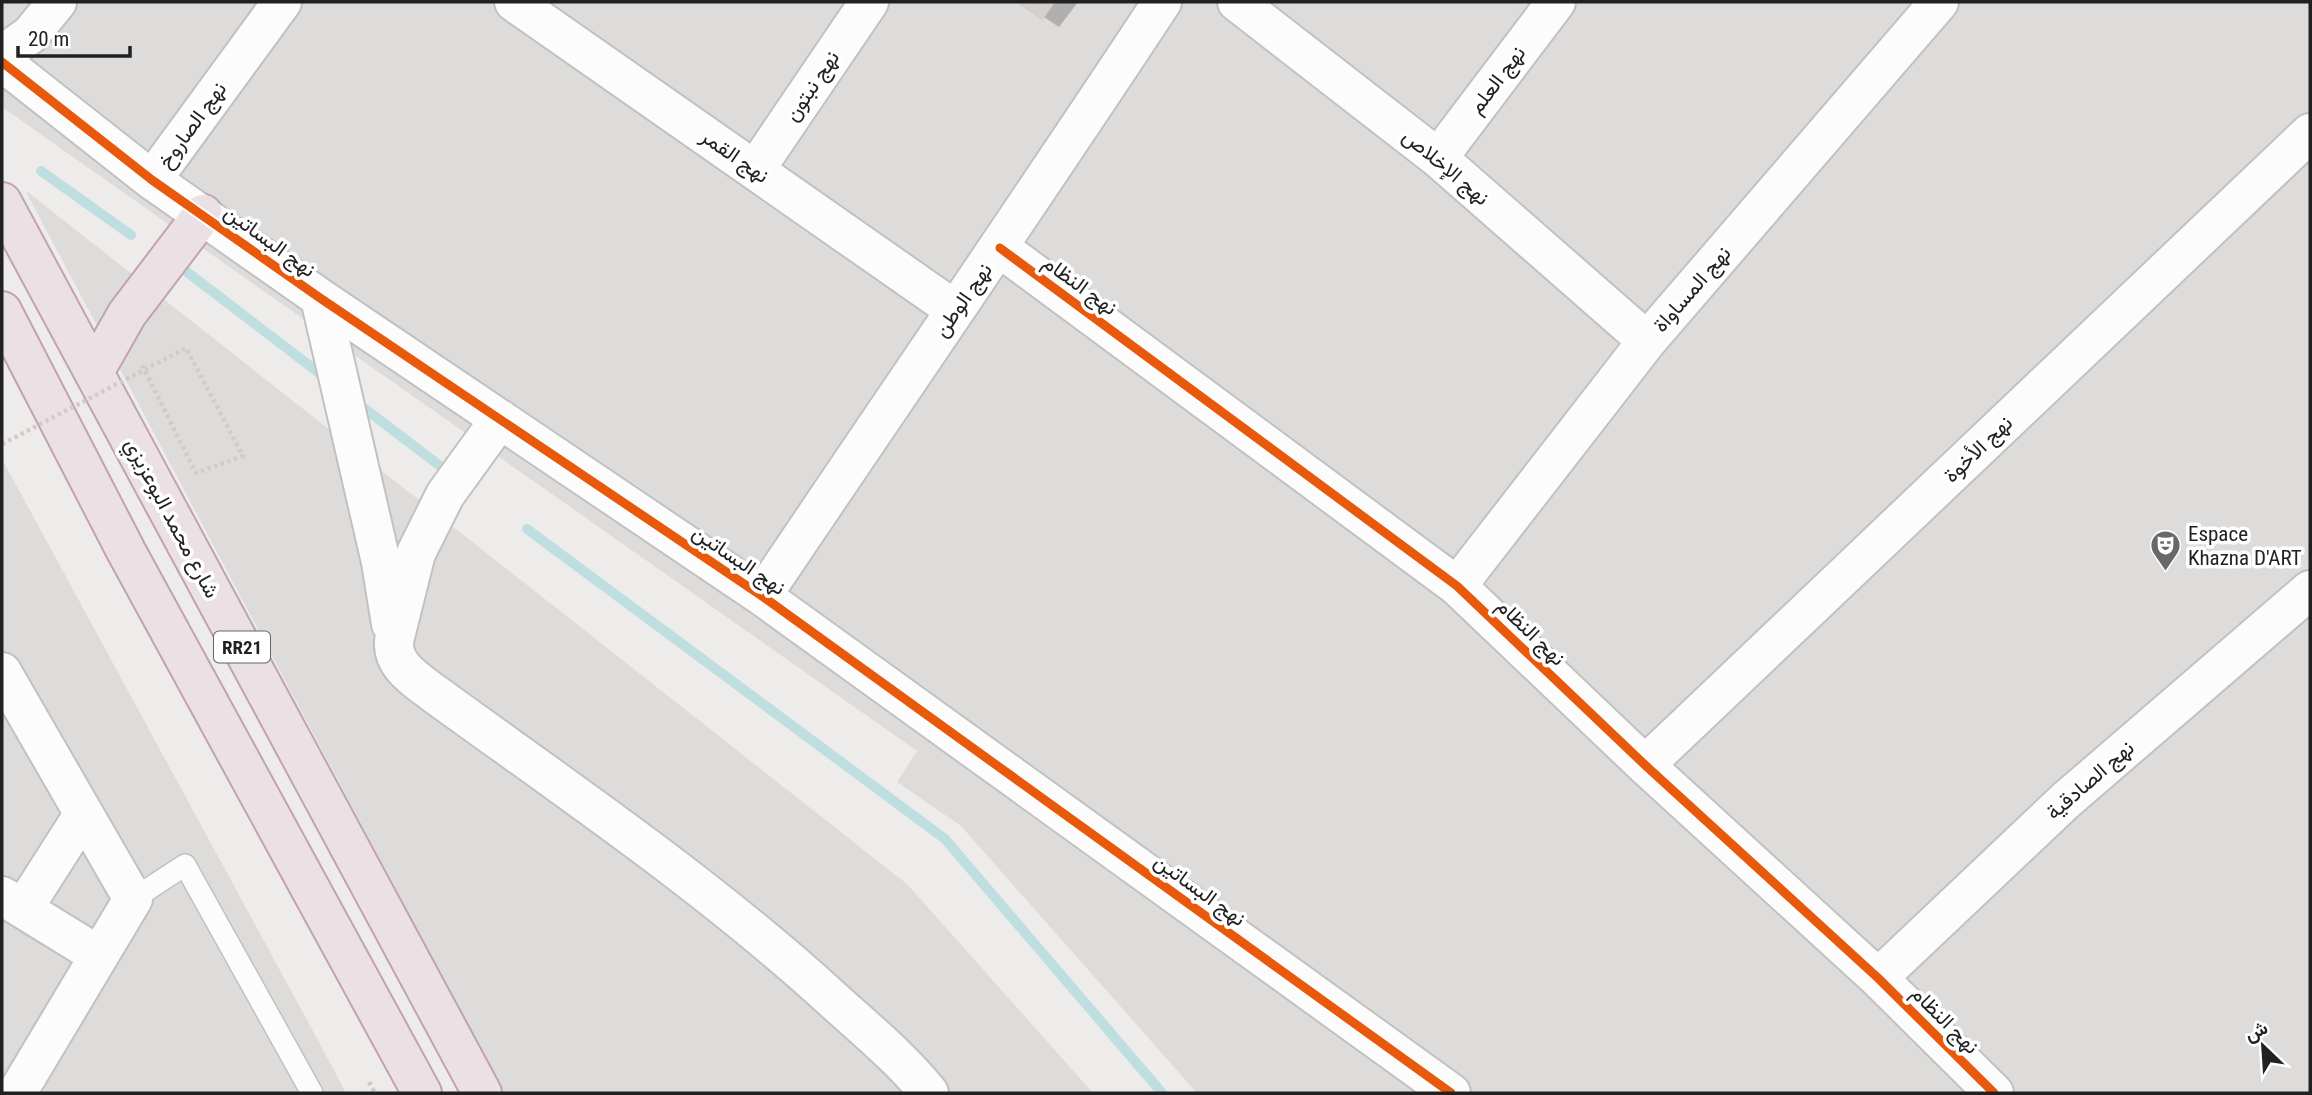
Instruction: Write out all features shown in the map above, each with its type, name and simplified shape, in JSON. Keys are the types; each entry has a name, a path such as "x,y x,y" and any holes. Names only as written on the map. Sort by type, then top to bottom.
{"highway":[{"name":"شارع محمد البوعزيزي","path":"2,202 482,1093"},
{"path":"94,372 121,325 203,214"},
{"name":"RR21","path":"2,311 126,551 422,1093"}],"street":[{"path":"5,57 31,34 57,2"},
{"name":"نهج الصاروخ","path":"152,180 282,2"},
{"name":"نهج نبتون","path":"755,170 869,2"},
{"name":"نهج الوطن","path":"762,596 955,310 1000,248 1162,2"},
{"name":"نهج الإخلاص","path":"1237,2 1438,158 1647,341"},
{"name":"نهج العلم","path":"1438,158 1556,2"},
{"name":"نهج المساواة","path":"1457,586 1647,341 1939,2"},
{"name":"نهج القمر","path":"538,8 755,170 955,310"},
{"name":"نهج البساتين","path":"5,57 152,180 320,298 762,596 1451,1093"},
{"name":"نهج الأخوة","path":"1645,765 2310,133"},
{"name":"نهج النظام","path":"1000,248 1457,586 1645,765 1878,978 1994,1093"},
{"path":"320,298 381,562 394,655 416,680 705,890 794,964 912,1086"},
{"path":"394,641 416,553 445,495 500,419"},
{"name":"نهج الصادقية","path":"1878,978 2065,801 2310,590"},
{"path":"2,672 133,899 17,1093"},
{"path":"83,815 13,903 98,955"}],"lane":[{"path":"133,899 185,865 312,1093"}],"path":[{"path":"2,444 186,348 231,438 243,456 195,473 121,325"}],"shaded area":[{"path":"2,2 2310,2 2310,1093 1197,1093 961,826 897,782 917,751 2,107"},
{"path":"25,190 907,884 1093,1093 504,1093"},
{"path":"2,459 320,1044 346,1093 2,1093"}],"building":[{"path":"1018,2 1054,2 1042,19"}],"waterway":[{"path":"41,171 131,235"},
{"path":"187,272 327,379"},
{"path":"356,402 452,475"},
{"path":"527,529 945,839 1162,1093"}],"cycle path":[{"path":"2,62 152,180 320,298 762,596 1451,1093"},
{"path":"1000,248 1457,586 1645,765 1878,978 1994,1093"}],"place":[{"name":"Espace Khazna D'ART","path":"2165,573"}]}
